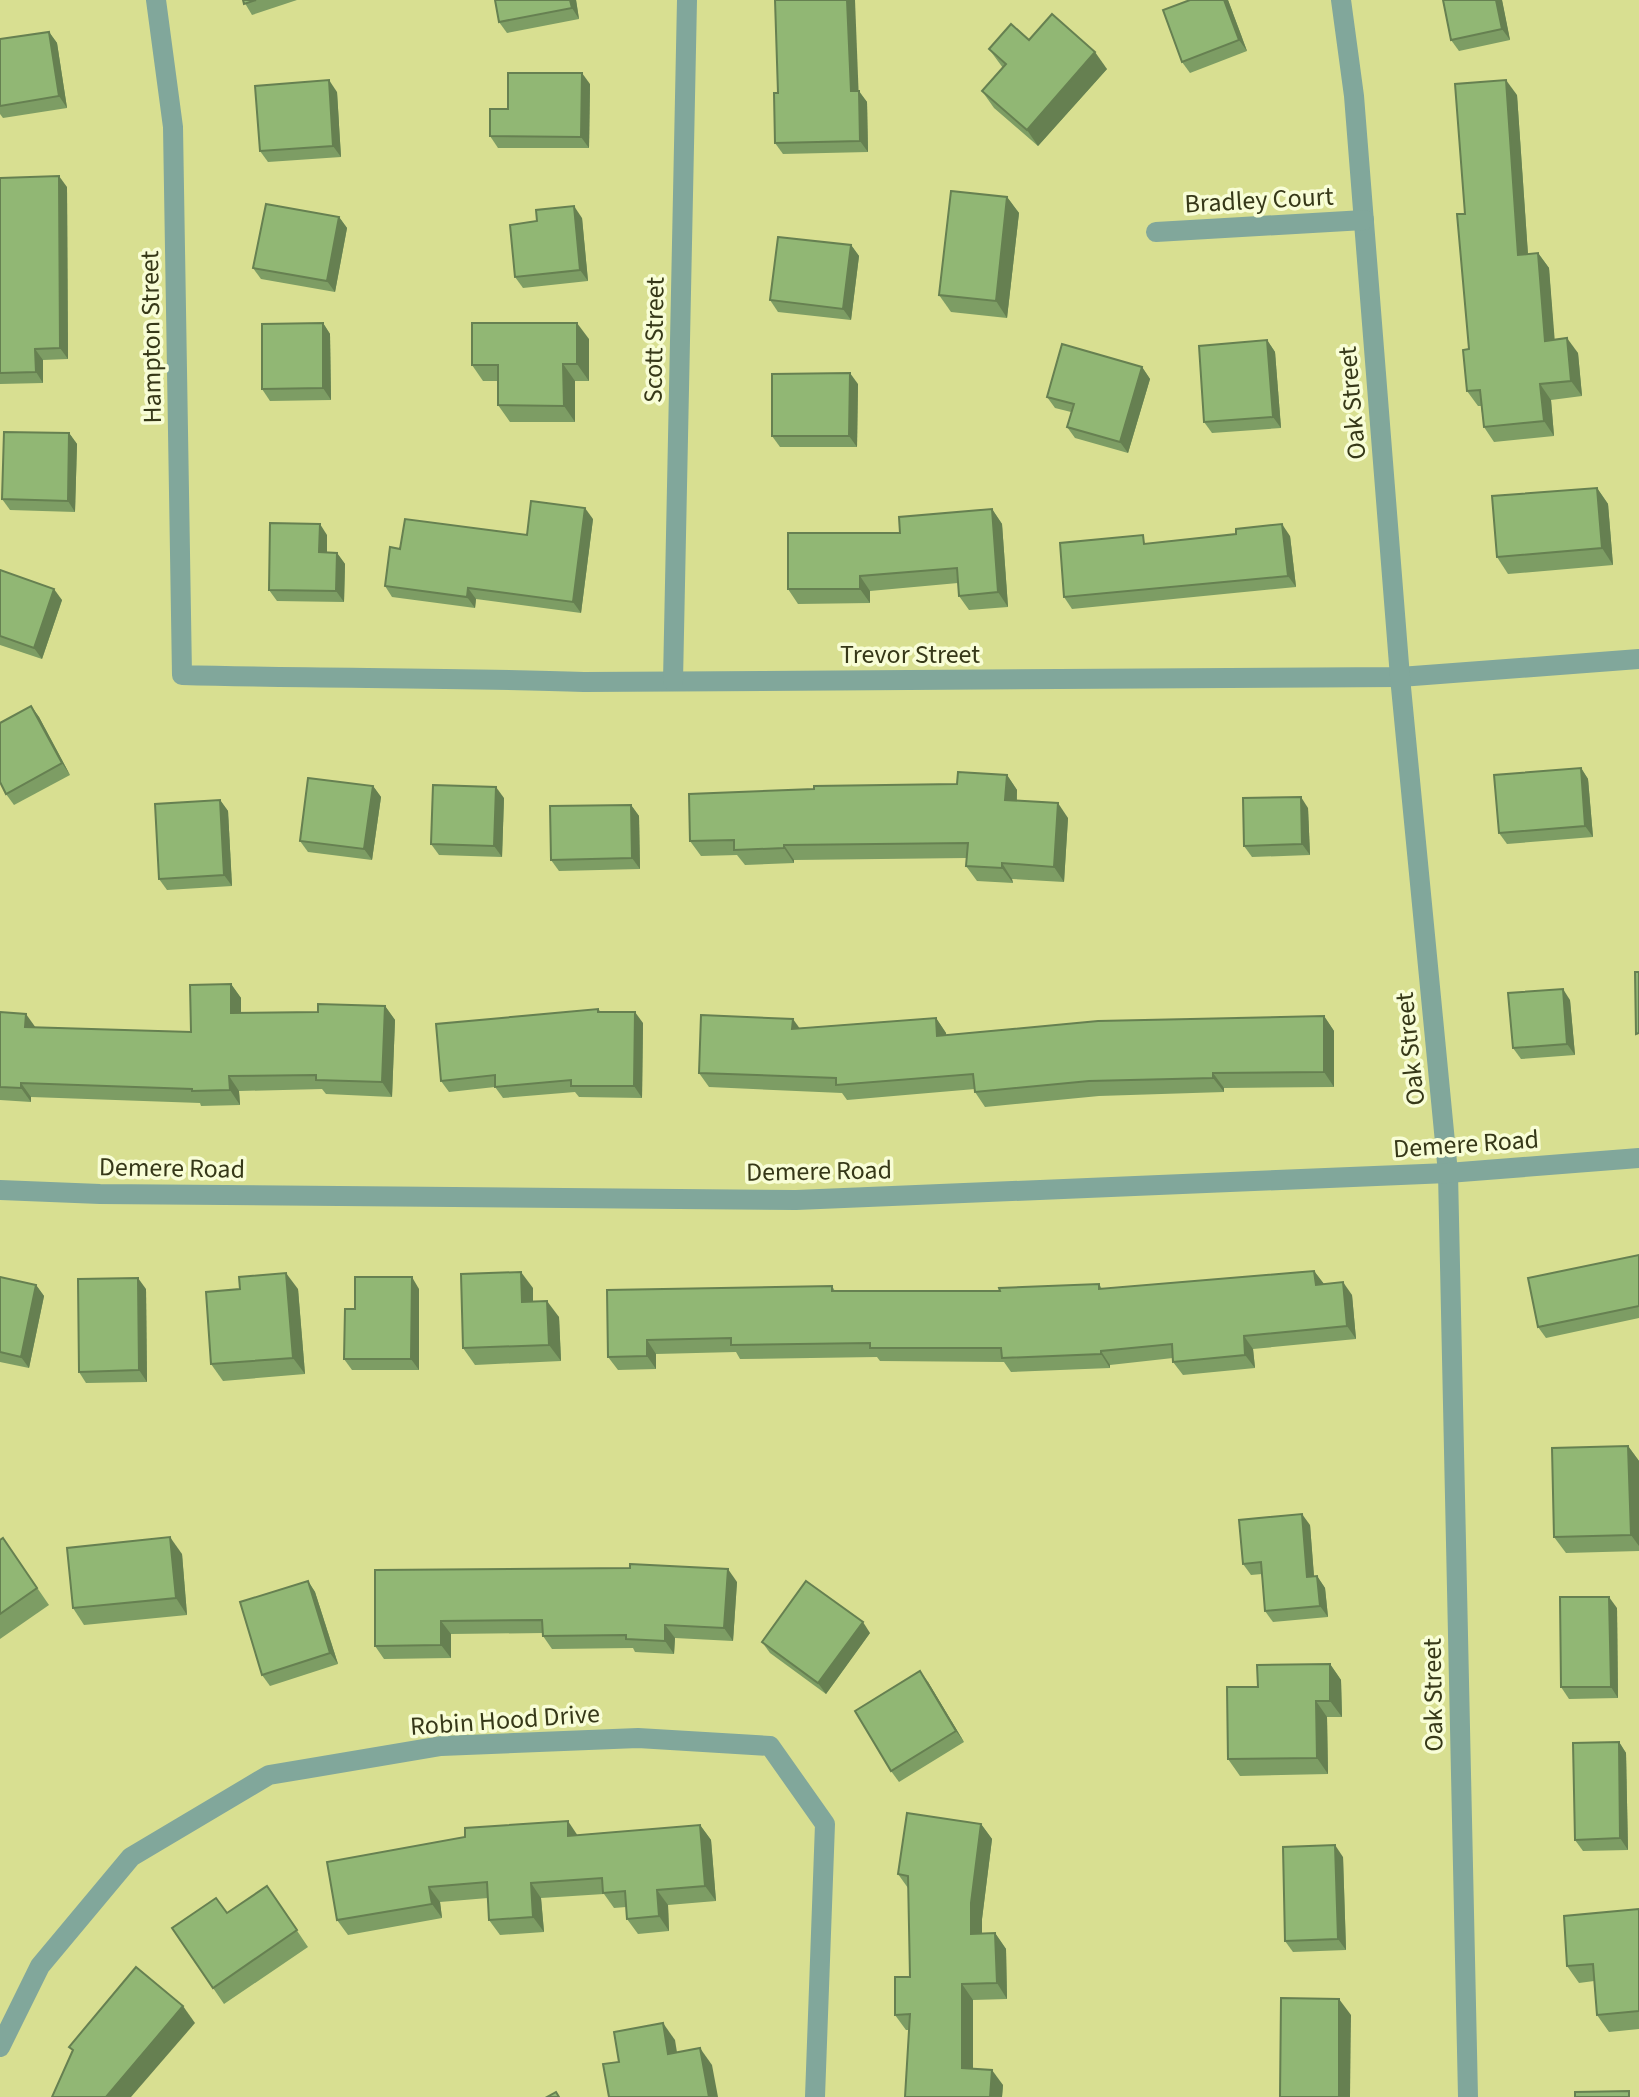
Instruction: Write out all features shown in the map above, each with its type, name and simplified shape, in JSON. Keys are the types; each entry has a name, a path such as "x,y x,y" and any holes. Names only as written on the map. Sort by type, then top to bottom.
{"street":[{"name":"Hampton Street","path":"156,0 173,127 182,675"},
{"name":"Scott Street","path":"673,681 687,0"},
{"name":"Oak Street","path":"1341,0 1354,96 1400,677 1448,1173 1468,2097"},
{"name":"Bradley Court","path":"1156,232 1364,220"},
{"name":"Trevor Street","path":"182,675 584,682 1400,677 1639,659"},
{"name":"Demere Road","path":"0,1190 100,1194 796,1200 1448,1173 1639,1158"},
{"name":"Robin Hood Drive","path":"0,2047 40,1966 131,1857 269,1775 441,1746 653,1739 770,1746 825,1824 815,2097"}],"building":[{"path":"495,0 570,0 572,8 499,22"},
{"path":"775,0 847,0 851,91 859,91 860,141 775,143 774,93 778,93"},
{"path":"1190,0 1224,0 1239,40 1182,62 1163,10"},
{"path":"1443,0 1496,0 1502,29 1451,40"},
{"path":"1052,14 1095,52 1027,130 982,91 1006,64 989,49 1011,24 1029,40"},
{"path":"49,32 59,96 0,106 0,39"},
{"path":"508,73 582,73 581,137 490,136 490,109 508,109"},
{"path":"329,80 333,146 260,151 255,86"},
{"path":"1506,80 1518,255 1538,253 1545,341 1567,338 1571,381 1540,384 1544,421 1484,427 1480,390 1467,391 1463,350 1469,349 1457,214 1465,214 1455,84"},
{"path":"59,176 60,348 35,349 36,372 0,373 0,178"},
{"path":"951,191 1007,197 996,301 939,295"},
{"path":"266,204 339,217 327,281 253,268"},
{"path":"574,206 580,270 515,277 510,225 537,221 536,210"},
{"path":"778,237 851,245 843,309 770,300"},
{"path":"323,323 323,388 262,389 262,324"},
{"path":"472,323 577,323 577,364 563,364 564,406 498,405 498,365 472,365"},
{"path":"1267,340 1273,417 1204,422 1199,346"},
{"path":"1062,344 1142,367 1120,442 1067,427 1074,404 1047,397"},
{"path":"850,373 849,436 772,436 772,374"},
{"path":"4,432 69,433 68,501 2,499"},
{"path":"1597,488 1602,548 1497,557 1492,496"},
{"path":"531,501 585,508 573,602 468,588 467,597 385,586 390,547 400,549 405,519 527,535"},
{"path":"992,509 998,592 959,596 957,568 860,576 860,589 788,589 788,533 900,533 899,517"},
{"path":"270,523 320,524 319,552 337,553 336,591 269,590"},
{"path":"1282,524 1288,576 1064,597 1060,543 1143,535 1144,544 1236,534 1236,529"},
{"path":"0,570 54,589 34,648 0,636"},
{"path":"31,706 62,763 6,794 0,782 0,723"},
{"path":"1581,768 1585,826 1499,833 1494,775"},
{"path":"958,772 1007,775 1005,800 1058,803 1054,867 1002,863 1002,868 966,866 968,843 784,845 784,848 734,850 734,840 690,841 689,794 814,789 814,786 957,784"},
{"path":"308,778 373,786 364,849 300,841"},
{"path":"433,785 496,787 494,846 431,844"},
{"path":"1301,797 1302,844 1244,846 1243,798"},
{"path":"220,800 224,875 159,879 155,804"},
{"path":"631,805 632,858 551,860 550,806"},
{"path":"1635,972 1639,972 1639,1033 1636,1034"},
{"path":"231,984 231,1013 318,1012 318,1004 385,1006 382,1082 316,1080 316,1075 229,1076 230,1090 21,1083 21,1088 0,1087 0,1012 26,1014 25,1027 191,1032 190,985"},
{"path":"1563,989 1567,1044 1513,1048 1508,993"},
{"path":"598,1009 598,1012 635,1012 634,1086 571,1086 571,1080 495,1087 495,1075 441,1081 436,1024"},
{"path":"701,1015 793,1019 792,1029 936,1018 937,1036 1098,1021 1324,1016 1324,1072 1213,1073 1213,1078 1089,1081 975,1092 973,1074 836,1085 836,1078 699,1073"},
{"path":"1639,1255 1639,1306 1538,1327 1528,1278"},
{"path":"1314,1271 1316,1285 1343,1282 1347,1326 1244,1336 1245,1355 1173,1362 1172,1344 1101,1351 1101,1354 1002,1358 1001,1348 870,1348 870,1343 731,1345 731,1338 647,1340 647,1356 608,1357 607,1290 832,1286 832,1291 1000,1291 999,1288 1099,1284 1099,1289"},
{"path":"521,1272 522,1302 547,1301 549,1345 463,1348 461,1274"},
{"path":"286,1273 293,1358 211,1364 206,1292 240,1289 239,1277"},
{"path":"0,1277 36,1285 21,1357 0,1352"},
{"path":"355,1277 412,1277 411,1359 344,1359 345,1309 355,1309"},
{"path":"138,1278 139,1370 79,1372 78,1279"},
{"path":"1628,1446 1631,1535 1554,1537 1552,1448"},
{"path":"1302,1514 1307,1577 1317,1576 1320,1606 1265,1611 1261,1562 1243,1564 1239,1520"},
{"path":"170,1537 176,1598 73,1608 67,1548"},
{"path":"3,1538 37,1588 0,1614 0,1540"},
{"path":"630,1564 728,1569 724,1628 665,1625 665,1641 626,1639 626,1635 543,1636 542,1620 441,1621 441,1645 375,1646 375,1570 630,1568"},
{"path":"308,1581 330,1653 262,1675 240,1602"},
{"path":"806,1581 863,1622 818,1683 762,1642"},
{"path":"1560,1597 1609,1597 1611,1687 1561,1687"},
{"path":"1330,1664 1330,1701 1316,1701 1317,1758 1228,1759 1227,1687 1258,1687 1257,1665"},
{"path":"920,1671 956,1731 891,1771 855,1711"},
{"path":"1619,1742 1620,1838 1575,1840 1573,1743"},
{"path":"907,1813 981,1824 971,1903 971,1934 995,1933 997,1983 962,1984 962,2068 992,2070 990,2097 905,2097 910,2014 895,2015 895,1977 910,1977 908,1876 898,1874"},
{"path":"568,1821 568,1836 700,1825 705,1886 657,1890 659,1916 627,1919 625,1891 603,1893 602,1878 531,1883 533,1917 489,1920 487,1882 429,1887 432,1904 337,1920 327,1862 465,1837 465,1828"},
{"path":"1335,1845 1338,1939 1285,1941 1283,1847"},
{"path":"267,1886 297,1930 213,1988 172,1928 216,1898 227,1913"},
{"path":"1639,1909 1639,2011 1597,2015 1593,1964 1567,1966 1564,1916"},
{"path":"136,1967 183,2006 106,2097 52,2097 73,2050 69,2047"},
{"path":"1281,1998 1339,1999 1339,2097 1280,2097"},
{"path":"663,2023 668,2054 700,2048 709,2097 609,2097 603,2064 619,2062 614,2032"},
{"path":"1629,2091 1629,2097 1575,2097 1575,2092"}]}
